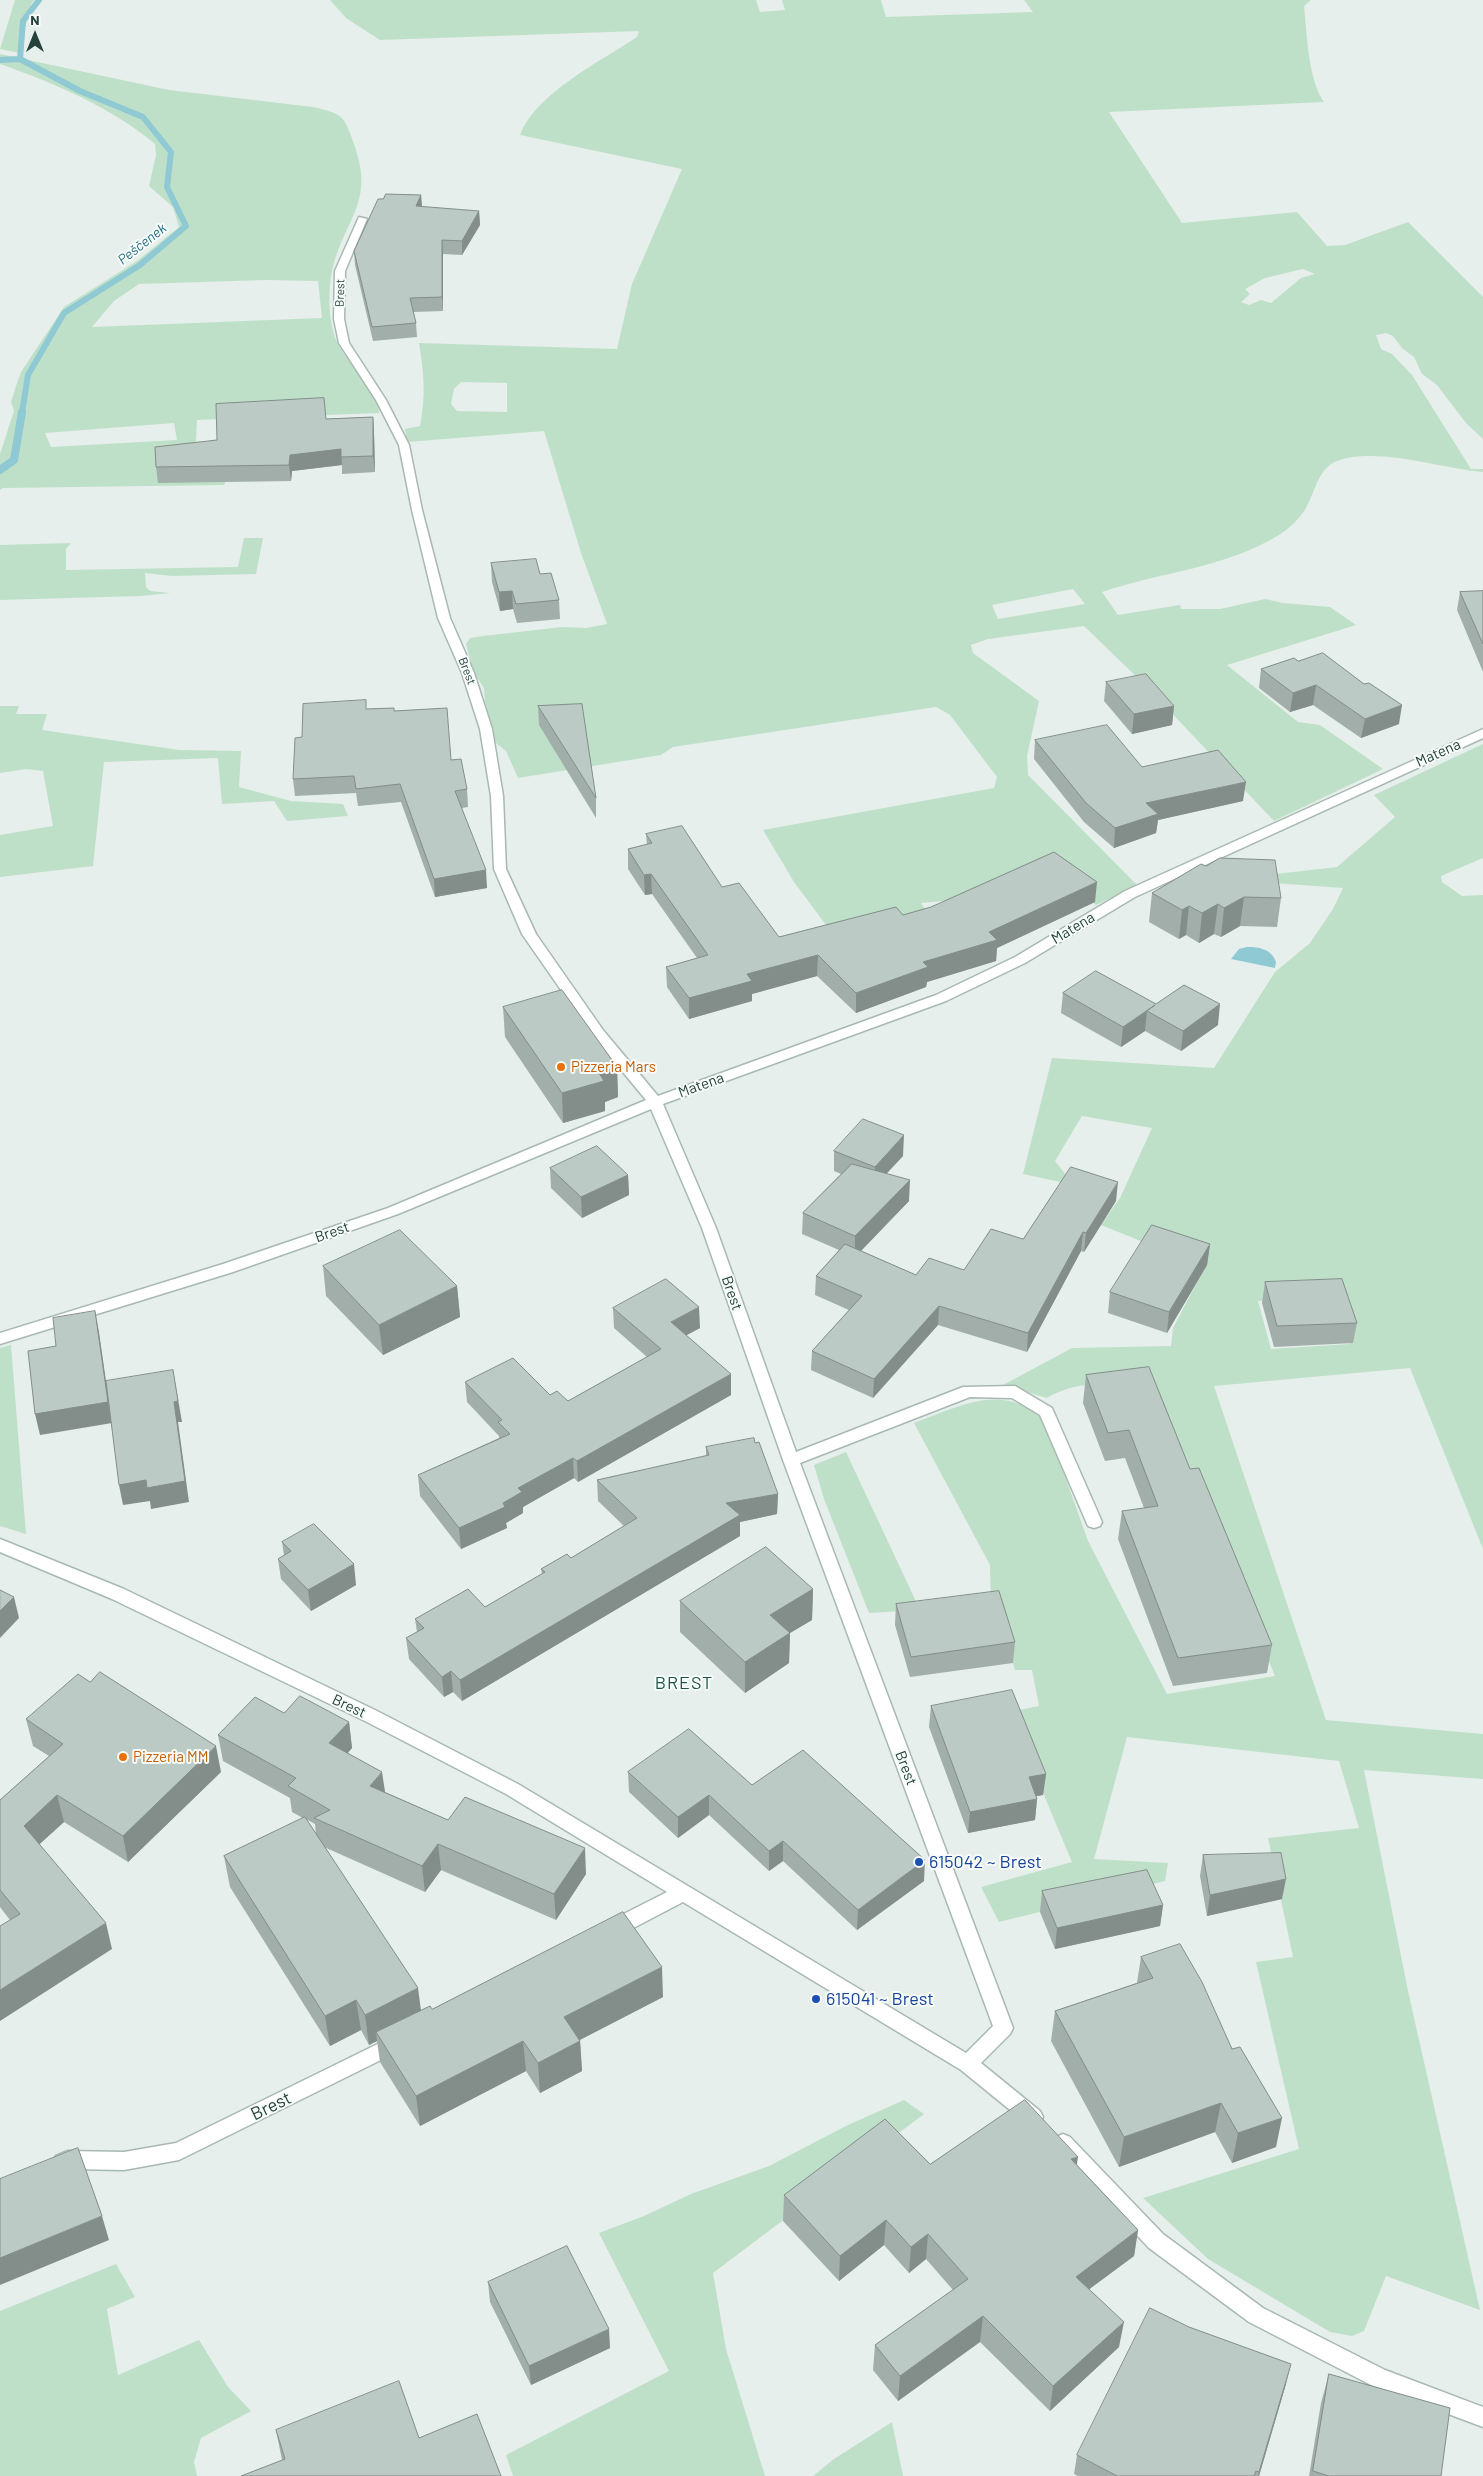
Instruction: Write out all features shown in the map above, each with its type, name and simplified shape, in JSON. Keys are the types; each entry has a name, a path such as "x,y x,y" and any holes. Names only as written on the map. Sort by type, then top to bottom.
{"street":[{"name":"Brest","path":"362,219 340,271 338,291 344,343 381,400 404,445 421,528 444,618 468,673 486,729 497,796 500,869 529,934 598,1033 655,1102 709,1228 791,1460 1003,2028 968,2064"},
{"name":"Matena","path":"655,1102 941,998 1020,960 1130,894 1483,733"},
{"name":"Brest","path":"0,1339 228,1268 393,1211 655,1102"},
{"path":"791,1460 970,1391 1015,1392 1046,1412 1094,1522"},
{"name":"Brest","path":"0,1545 118,1594 371,1716 512,1788 968,2064 1050,2132 1156,2241 1256,2315 1379,2378 1483,2417"},
{"path":"597,1938 685,1892"},
{"name":"Brest","path":"43,2170 68,2160 124,2160 179,2151 413,2034"}],"green space":[{"path":"15,0 34,0 31,4 19,53 0,49"},
{"path":"330,0 756,0 760,12 785,10 782,0 881,0 886,17 1033,12 1024,0 1311,0 1304,6 1309,56 1315,82 1324,102 1109,112 1182,223 1297,212 1327,246 1345,245 1408,222 1483,297 1483,439 1466,423 1437,385 1422,374 1414,357 1402,348 1393,336 1386,333 1376,335 1381,349 1392,354 1412,375 1471,469 1483,469 1483,472 1380,456 1363,456 1337,461 1324,470 1301,515 1279,535 1237,555 1102,592 1118,615 1180,605 1181,609 1220,609 1265,599 1283,603 1330,607 1356,625 1227,665 1298,722 1320,725 1383,769 1274,821 1144,684 1084,626 988,639 971,645 973,653 1039,701 1027,756 1028,775 1137,885 1096,905 1051,869 953,900 921,903 926,911 835,937 794,882 763,830 994,788 997,777 950,715 936,707 673,747 661,755 518,778 506,751 496,743 485,701 484,688 473,671 466,644 470,638 483,636 562,627 586,628 607,624 581,553 544,431 407,442 405,429 420,426 422,415 424,384 419,343 617,349 632,284 682,169 520,135 528,120 554,92 637,37 639,31 380,40 346,18","holes":["1303,269 1315,274 1301,278 1271,303 1261,300 1249,305 1241,302 1250,294 1245,289 1265,278","461,382 507,383 507,412 457,411 451,404 454,389","1073,589 1085,604 998,619 992,605"]},
{"path":"0,54 169,90 313,107 341,117 348,127 354,144 361,179 357,206 340,246 332,271 329,297 330,314 337,342 372,392 377,402 379,413 197,420 195,459 227,478 224,485 3,488 0,490 0,454 14,411 11,402 15,389 21,372 64,307 137,261 179,227 173,207 149,186 156,155 155,144 101,107 41,79 0,64","holes":["266,280 318,281 322,318 92,327 114,301 139,284","174,423 177,440 51,447 45,433"]},
{"path":"244,538 263,538 256,574 172,576 145,573 146,587 150,591 170,593 140,596 0,600 0,545 71,543 66,549 66,570 238,567"},
{"path":"0,706 19,706 16,714 47,714 42,730 179,750 241,751 239,787 291,801 343,804 348,816 287,821 274,801 222,804 218,758 104,762 93,866 0,877 0,835 53,826 43,771 26,769 0,773"},
{"path":"1483,744 1483,858 1441,876 1442,882 1462,896 1483,895 1483,1549 1410,1368 1214,1386 1326,1720 1483,1734 1483,1779 1364,1770 1408,1991 1480,2310 1386,2276 1364,2331 1352,2336 1330,2332 1208,2259 1143,2198 1299,2149 1256,1962 1293,1957 1268,1838 1359,1828 1339,1761 1127,1737 1094,1859 1168,1863 1165,1881 999,1922 981,1887 1072,1862 1009,1712 1039,1706 1032,1670 1015,1670 998,1616 991,1606 990,1565 914,1423 982,1400 1015,1402 1030,1410 1046,1423 1088,1541 1167,1694 1275,1676 1193,1476 1151,1380 1084,1385 1058,1392 1047,1398 1003,1385 1072,1348 1171,1346 1173,1328 1205,1267 1101,1225 1120,1198 1152,1128 1082,1116 1055,1161 1074,1185 1023,1174 1052,1058 1214,1068 1275,972 1310,943 1333,909 1343,888 1260,882 1267,875 1337,867 1395,817 1374,795","holes":["1342,1300 1349,1344 1271,1349 1258,1301"]},
{"path":"11,1345 26,1534 0,1526 0,1348"},
{"path":"846,1452 920,1610 869,1613 824,1499 814,1465"},
{"path":"904,2100 924,2114 713,2273 726,2349 765,2476 513,2476 506,2455 669,2371 599,2233 644,2216 691,2194 769,2166 848,2125"},
{"path":"116,2264 135,2297 107,2309 118,2375 199,2340 228,2387 251,2411 201,2438 194,2462 197,2476 0,2476 0,2311"},
{"path":"892,2422 903,2476 813,2476 834,2459"}],"water":[{"path":"1247,947 1261,948 1271,954 1276,962 1275,968 1231,959 1239,949"}],"building":[{"path":"386,194 421,195 416,206 479,211 462,241 442,240 442,297 410,298 416,323 372,327 354,251 378,199 383,199"},
{"path":"324,398 326,419 373,417 373,456 341,457 341,449 290,455 289,465 156,467 155,447 217,440 216,404"},
{"path":"536,559 540,574 551,573 559,600 516,604 512,591 499,592 491,563"},
{"path":"1483,591 1483,644 1460,592"},
{"path":"1323,653 1364,684 1369,683 1402,705 1365,719 1316,685 1293,693 1261,669 1294,658 1298,661"},
{"path":"1146,674 1174,706 1134,714 1106,682"},
{"path":"366,700 366,709 394,708 394,711 447,708 451,760 461,759 467,789 455,791 486,870 434,879 400,784 356,789 354,776 293,779 295,738 302,737 303,704"},
{"path":"582,704 596,798 538,706"},
{"path":"1107,725 1142,767 1218,750 1246,782 1146,803 1158,814 1115,828 1086,803 1035,740"},
{"path":"682,826 722,887 739,883 779,937 896,907 903,915 931,907 1054,852 1097,882 989,932 997,940 923,962 928,967 856,993 818,955 747,974 752,981 689,998 666,967 708,955 651,874 644,875 628,849 652,843 646,834"},
{"path":"1220,858 1275,860 1281,898 1244,897 1224,908 1218,904 1202,913 1189,906 1182,910 1152,893 1201,864 1206,866"},
{"path":"1096,971 1156,1004 1184,985 1220,1004 1183,1031 1147,1011 1155,1005 1123,1027 1063,993"},
{"path":"562,990 617,1067 599,1073 604,1081 562,1093 503,1007"},
{"path":"863,1119 904,1135 875,1167 834,1151"},
{"path":"597,1146 628,1175 581,1197 550,1168"},
{"path":"852,1164 910,1180 855,1236 803,1213"},
{"path":"1071,1167 1118,1182 1086,1233 1083,1232 1028,1333 939,1306 874,1379 812,1351 862,1296 816,1276 845,1244 916,1275 929,1258 964,1270 991,1229 1023,1239"},
{"path":"1152,1225 1210,1244 1169,1312 1110,1292"},
{"path":"400,1230 457,1286 379,1325 323,1266"},
{"path":"666,1279 699,1307 671,1322 731,1374 577,1461 573,1458 518,1488 522,1492 503,1503 505,1507 459,1528 418,1475 510,1434 498,1422 502,1420 465,1382 513,1358 550,1395 557,1391 568,1401 661,1349 613,1308"},
{"path":"1342,1279 1357,1323 1277,1326 1265,1282"},
{"path":"95,1311 108,1402 35,1414 28,1351 56,1346 53,1318"},
{"path":"1149,1367 1190,1469 1199,1468 1272,1645 1178,1658 1122,1511 1158,1506 1129,1430 1108,1433 1086,1375"},
{"path":"173,1370 178,1401 174,1402 185,1481 147,1488 146,1480 119,1485 106,1381"},
{"path":"754,1438 755,1443 759,1442 778,1494 726,1503 740,1515 460,1680 451,1671 442,1677 406,1638 424,1628 415,1619 468,1589 485,1607 545,1572 541,1569 567,1554 571,1558 637,1518 597,1480 709,1455 706,1447"},
{"path":"314,1524 354,1564 308,1590 278,1559 291,1551 282,1542"},
{"path":"766,1547 813,1589 770,1615 790,1633 745,1662 680,1601"},
{"path":"0,1590 14,1597 0,1611"},
{"path":"999,1591 1015,1642 911,1657 896,1604"},
{"path":"100,1672 216,1746 123,1836 57,1795 24,1826 106,1923 0,1990 0,1926 20,1914 0,1890 0,1800 63,1744 26,1719 78,1674 90,1682"},
{"path":"1012,1690 1046,1774 1029,1777 1037,1799 970,1812 931,1706"},
{"path":"300,1696 349,1722 329,1743 382,1772 370,1786 448,1820 465,1797 585,1848 554,1894 438,1844 422,1866 314,1818 330,1810 288,1786 296,1778 218,1735 255,1697 284,1713"},
{"path":"689,1729 752,1785 803,1750 925,1860 858,1910 783,1841 769,1851 709,1795 678,1817 628,1772"},
{"path":"305,1817 418,1988 365,2015 356,2000 325,2016 224,1856"},
{"path":"1281,1853 1286,1879 1210,1895 1203,1855"},
{"path":"1147,1870 1163,1905 1057,1928 1042,1891"},
{"path":"623,1912 662,1967 564,2017 580,2041 538,2063 523,2041 416,2096 376,2032 430,2006 432,2009"},
{"path":"1180,1944 1202,1982 1232,2049 1240,2047 1282,2118 1238,2133 1221,2103 1124,2137 1055,2011 1153,1978 1141,1957"},
{"path":"1025,2100 1078,2157 1071,2159 1138,2230 1076,2277 1124,2322 1053,2386 983,2316 900,2376 875,2345 968,2279 928,2234 911,2247 886,2220 840,2256 784,2195 885,2119 930,2164"},
{"path":"78,2148 102,2216 0,2258 0,2179"},
{"path":"567,2246 609,2329 529,2366 488,2282"},
{"path":"1150,2308 1189,2327 1291,2364 1259,2472 1256,2471 1254,2476 1117,2476 1077,2455"},
{"path":"1329,2374 1450,2408 1441,2476 1329,2476 1313,2471"},
{"path":"399,2381 419,2438 477,2414 501,2476 241,2476 285,2459 276,2430"}],"waterway":[{"name":"Peščenek","path":"20,59 23,21 39,0"},
{"path":"0,60 20,59"},
{"name":"Peščenek","path":"20,59 80,91 143,117 171,152 167,187 186,226 140,265 64,313 28,375 22,413"},
{"name":"Peščenek","path":"0,470 14,460 22,412"}],"place":[{"name":"Pizzeria Mars","path":"561,1067"},
{"name":"Pizzeria MM","path":"123,1757"},
{"name":"615042 ~ Brest","path":"919,1862"},
{"name":"615041 ~ Brest","path":"816,1999"}],"district":[{"name":"BREST","path":"684,1683"}]}
